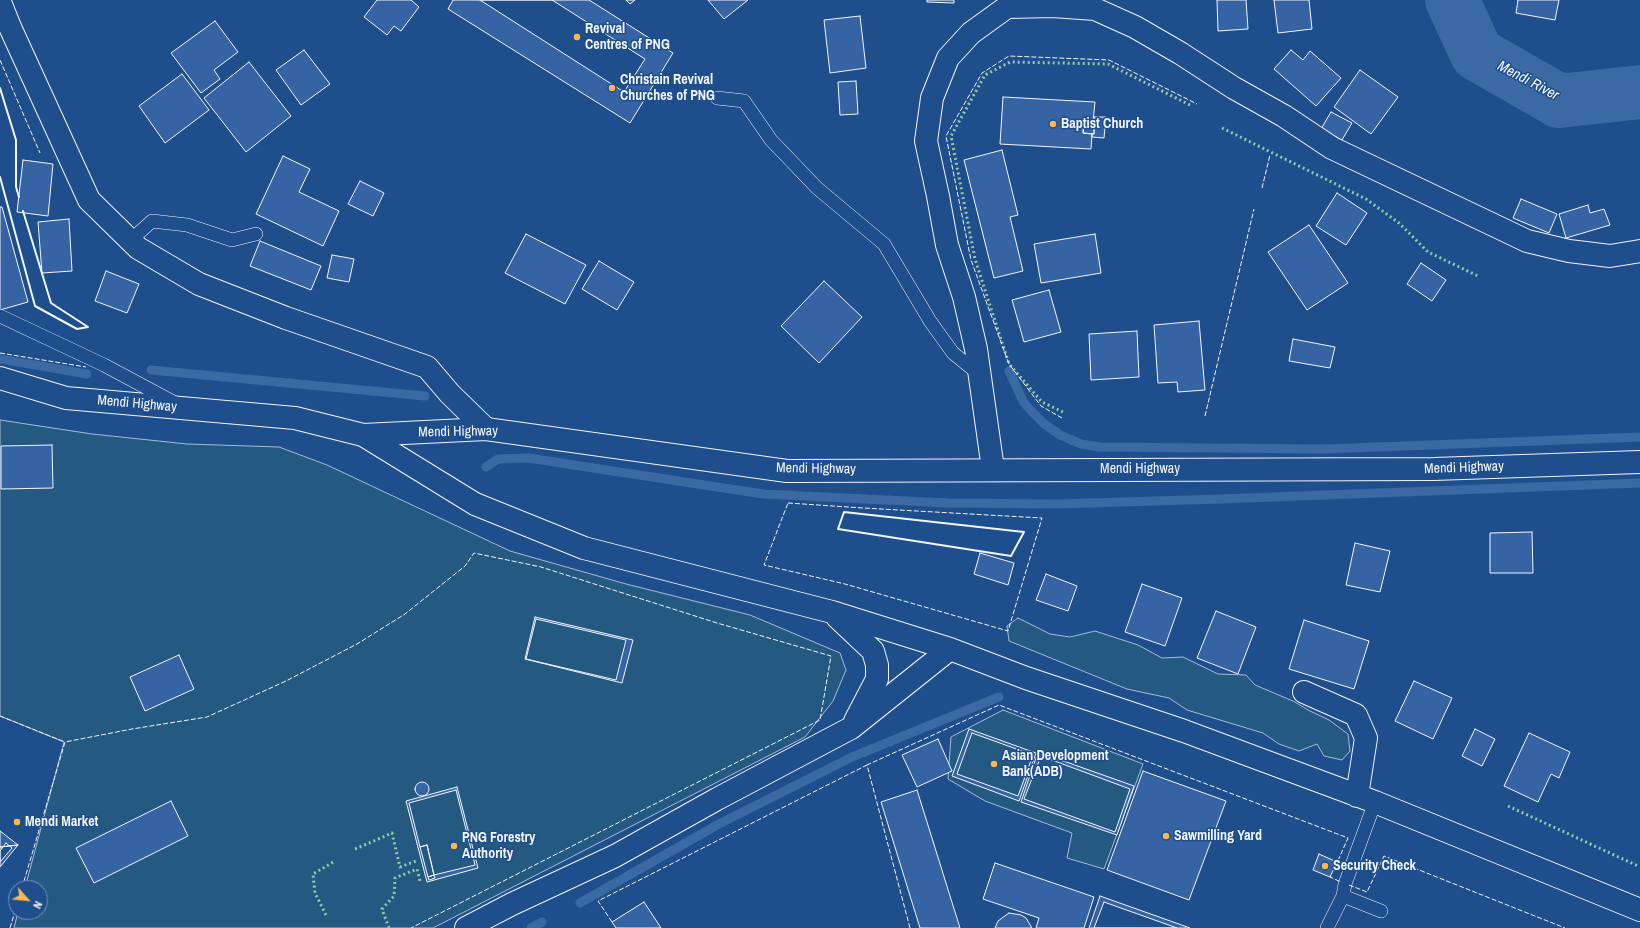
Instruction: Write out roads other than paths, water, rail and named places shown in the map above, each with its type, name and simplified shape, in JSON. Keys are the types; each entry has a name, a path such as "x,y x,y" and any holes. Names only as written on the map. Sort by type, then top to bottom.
{"street":[{"path":"0,2 89,200 138,248 199,284 286,318 427,367 450,394 486,429"},
{"path":"993,469 976,349 964,297 946,245 938,196 926,141 932,98 948,58 971,32 1007,7 1053,6 1095,9 1135,27 1180,53 1234,88 1284,116 1332,148 1528,241 1569,251 1610,256 1640,251"},
{"name":"Mendi Highway","path":"0,378 66,398 295,418 363,435 486,429 787,471 993,469 1434,469 1640,462"},
{"path":"363,435 474,504 584,548 832,612 950,649 1026,678 1184,731 1366,799 1640,910"},
{"path":"832,612 873,651 877,664 877,679 851,728"},
{"path":"466,928 512,904 615,856 717,799 851,728 950,649"},
{"path":"1304,692 1356,715 1366,738 1366,799"}],"lane":[{"path":"718,98 744,101 771,140 817,188 884,244 930,321 953,353 980,375"},
{"path":"131,240 152,221 187,225 232,240 256,234"},
{"path":"0,316 104,365 183,408"},
{"path":"1327,928 1343,896 1366,799"},
{"path":"1343,896 1381,911"}],"waterway":[{"name":"Mendi River","path":"1452,0 1477,54 1559,101 1640,92"},
{"path":"0,359 87,374"},
{"path":"151,370 425,396"},
{"path":"1009,371 1024,403 1043,423 1060,435 1081,444 1099,447 1325,449 1640,437"},
{"path":"486,467 498,459 528,458 763,494 948,503 1058,504 1640,483"},
{"path":"580,903 719,824 852,757 999,697"},
{"path":"531,928 542,922"}],"place":[{"name":"Revival Centres of PNG","path":"577,37"},
{"name":"Christain Revival Churches of PNG","path":"612,88"},
{"name":"Baptist Church","path":"1053,124"},
{"name":"Asian Development Bank(ADB)","path":"994,764"},
{"name":"Mendi Market","path":"17,822"},
{"name":"Sawmilling Yard","path":"1166,836"},
{"name":"PNG Forestry Authority","path":"454,846"},
{"name":"Security Check","path":"1325,866"}]}
